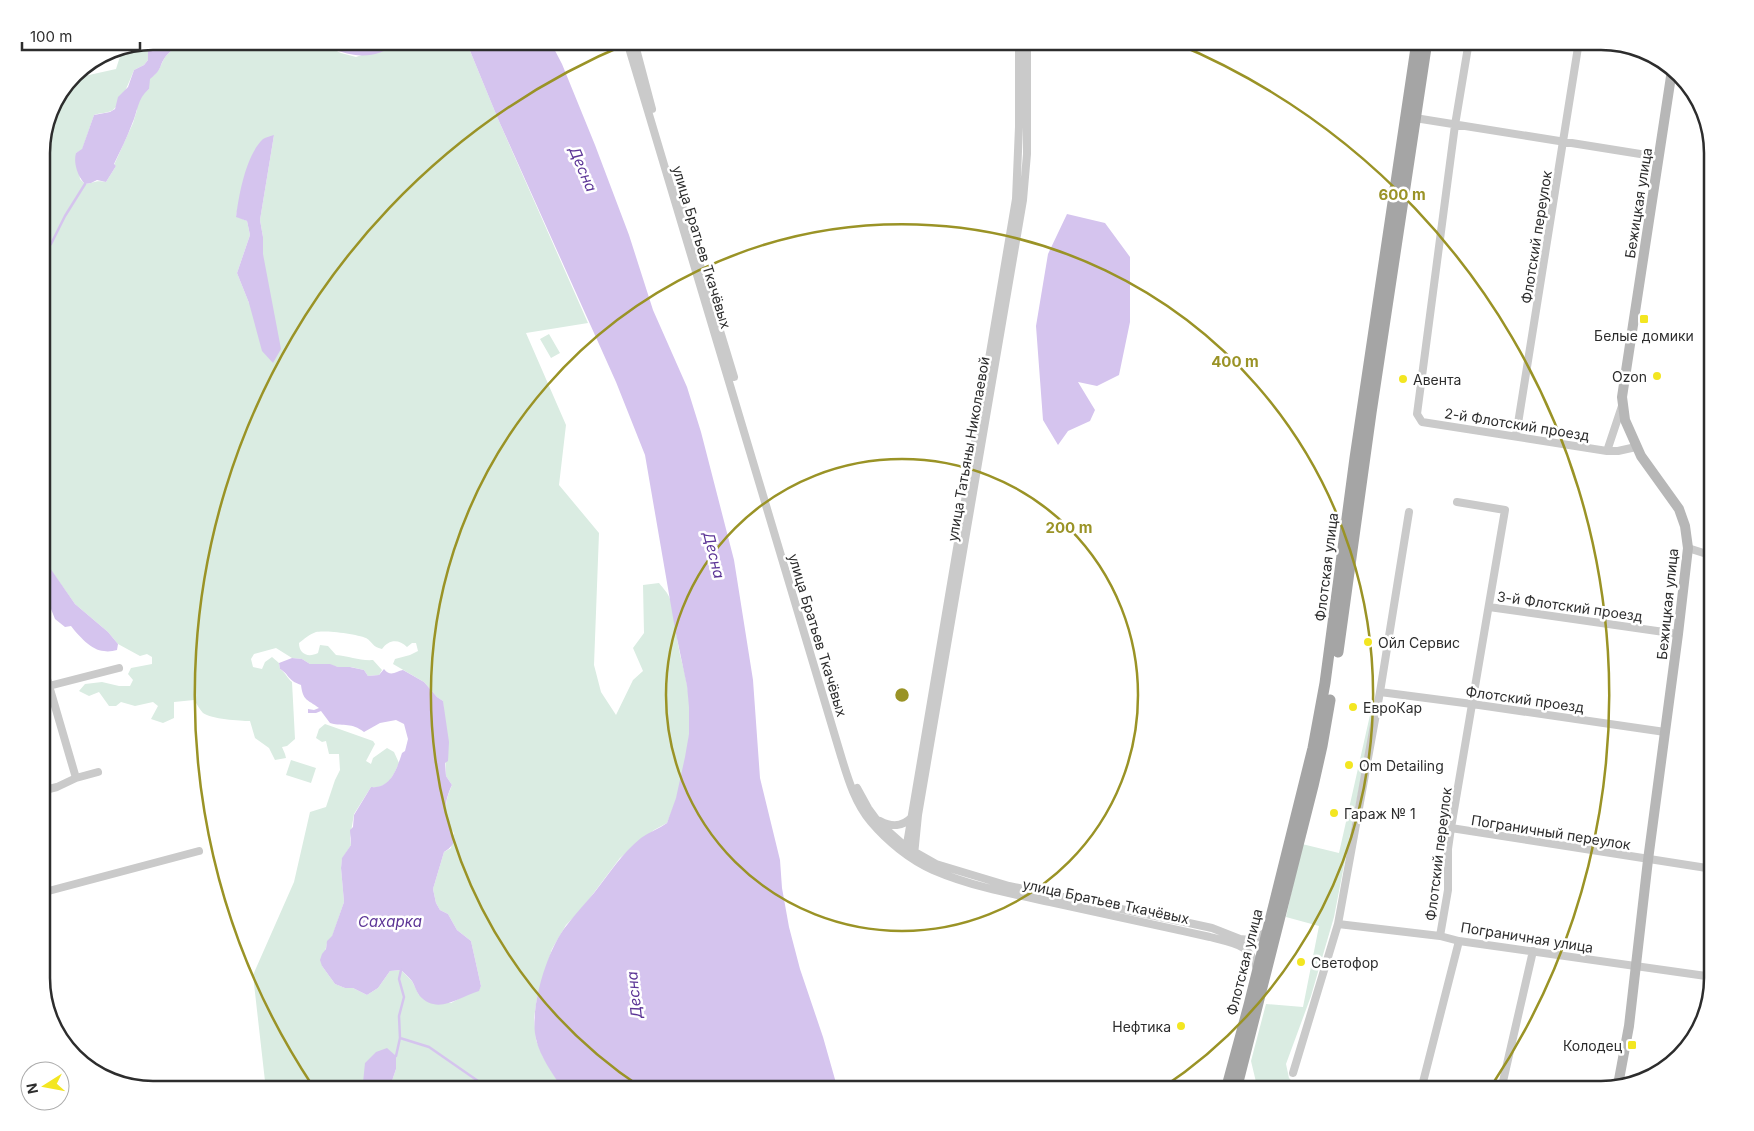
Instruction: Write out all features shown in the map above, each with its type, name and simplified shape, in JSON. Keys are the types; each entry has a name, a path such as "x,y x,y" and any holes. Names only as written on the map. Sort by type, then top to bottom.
{"main road":[{"name":"Флотская улица","path":"1228,1081 1313,748 1325,683 1355,458 1416,50"},
{"name":"Флотская улица","path":"1238,1081 1322,746 1335,674 1372,404 1425,50"}],"street":[{"name":"улица Братьев Ткачёвых","path":"630,50 851,787 863,811 872,823 934,870 972,883 1048,902 1210,937 1238,945 1248,950 1254,959 1257,972"},
{"name":"улица Братьев Ткачёвых","path":"636,50 661,140 689,226 846,756 856,785 868,808 906,850"},
{"name":"улица Татьяны Николаевой","path":"915,818 1016,199 1019,127 1019,50"},
{"name":"улица Татьяны Николаевой","path":"906,850 915,818 1023,200 1027,154 1027,50"},
{"path":"1455,124 1467,50"},
{"name":"Флотский переулок","path":"1516,436 1578,50"},
{"name":"Бежицкая улица","path":"1619,1079 1629,1026 1688,548 1687,534 1679,509 1636,447 1624,420 1622,404 1623,386 1671,78"},
{"path":"1415,118 1659,157"},
{"name":"2-й Флотский проезд","path":"1455,124 1417,414 1422,422 1607,451 1618,451 1636,447"},
{"path":"1607,451 1622,404"},
{"name":"Флотский переулок","path":"1440,936 1448,890 1448,849 1451,828 1505,510 1457,502"},
{"path":"1293,1073 1338,924 1380,692 1409,512"},
{"path":"1688,548 1704,553"},
{"name":"3-й Флотский проезд","path":"1489,607 1678,634"},
{"path":"50,686 120,668"},
{"name":"Флотский проезд","path":"1380,692 1665,732"},
{"path":"50,700 72,758 76,778"},
{"path":"50,789 76,778 98,772"},
{"path":"877,820 894,826 915,818 916,856"},
{"name":"Пограничный переулок","path":"1451,828 1648,860"},
{"path":"50,891 200,851"},
{"name":"улица Братьев Ткачёвых","path":"916,856 1009,886 1212,928 1240,938 1250,940 1259,937 1267,931"},
{"path":"1648,860 1704,868"},
{"name":"Пограничная улица","path":"1338,924 1440,936 1704,976"},
{"path":"1423,1081 1459,940"},
{"path":"1503,1081 1533,951"}],"green space":[{"path":"148,50 148,60 144,65 134,70 116,107 111,111 94,115 82,150 76,153 80,179 85,184 97,181 106,182 116,166 114,165 133,123 137,104 149,89 149,79 173,50 335,50 356,57 375,50 470,50 588,323 526,333 566,425 559,485 599,533 594,665 601,692 616,715 633,680 643,671 633,648 644,633 643,585 659,583 672,603 689,702 690,719 687,755 679,790 667,823 654,830 620,858 581,910 566,925 552,949 537,998 534,1018 536,1040 543,1057 558,1081 392,1081 396,1069 368,1081 265,1081 253,975 294,882 310,812 326,807 340,770 339,754 329,754 326,741 322,742 316,738 319,729 325,724 373,741 375,744 366,761 371,764 373,758 387,748 394,752 399,763 386,784 371,787 354,814 350,838 351,845 342,859 344,902 332,937 327,943 322,966 335,984 345,988 353,988 367,995 378,988 390,971 401,970 412,981 419,995 451,1003 479,990 481,986 471,941 457,930 448,914 440,910 436,903 433,889 444,852 451,848 454,833 446,815 447,798 452,785 446,776 443,701 424,682 393,664 395,659 418,651 416,643 412,643 407,647 394,641 388,643 382,649 376,647 366,638 341,633 316,632 299,643 302,652 308,655 318,653 320,645 328,646 336,655 373,660 382,670 379,675 368,676 364,670 351,667 310,664 302,659 292,658 276,648 254,654 251,659 253,667 262,669 265,662 272,657 279,663 280,669 292,682 295,739 287,746 282,747 286,758 275,760 269,748 255,738 250,721 212,717 203,713 194,700 174,702 174,718 163,723 151,719 158,706 153,702 135,706 121,702 116,706 109,706 99,692 89,696 79,691 85,684 102,682 119,686 130,686 133,680 128,674 131,668 152,664 152,657 147,654 140,656 118,644 108,632 75,604 50,569 50,146 58,114 67,96 80,80 84,76 116,69 120,55","holes":["274,135 260,220 263,254 249,303 237,273 250,235 247,221 236,216 245,175"]},
{"path":"549,334 560,353 551,358 540,339"},
{"path":"1370,715 1373,716 1334,917 1311,996 1286,1064 1289,1078 1292,1081 1256,1081 1251,1061 1266,1004 1303,1007 1319,926 1286,917 1302,844 1339,853"},
{"path":"291,760 316,768 311,783 286,775"}],"water":[{"path":"148,50 173,50 166,56 159,70 150,79 149,89 140,101 114,164 116,166 106,182 97,180 85,184 77,170 75,157 76,153 82,149 94,115 110,112 115,109 118,97 128,87 134,70 144,65 148,60"},
{"path":"336,50 386,50 380,53 360,56"},
{"name":"Десна","path":"470,50 555,50 595,145 629,235 653,310 687,387 701,432 734,560 753,680 760,778 780,860 782,888 789,927 800,969 835,1081 557,1081 540,1052 535,1026 537,996 553,949 570,921 628,850 641,838 667,823 676,798 685,757 689,734 689,707 687,686 675,629 645,455 616,382 498,119"},
{"path":"274,135 260,220 263,254 281,349 273,363 262,351 249,303 237,273 250,235 247,221 236,217 241,186 252,155 263,139"},
{"path":"1067,214 1105,223 1130,257 1130,322 1119,375 1097,386 1078,382 1095,410 1090,421 1068,431 1058,445 1043,420 1036,326 1048,254"},
{"path":"50,568 75,604 108,632 118,644 117,650 107,651 95,648 81,638 71,626 65,627 55,619 50,606"},
{"name":"Сахарка","path":"292,658 302,659 310,664 330,664 338,667 364,670 368,676 379,675 384,669 391,674 403,670 424,682 443,701 449,742 448,761 445,763 446,776 452,785 446,811 447,821 454,839 450,848 444,852 433,889 436,903 440,910 448,914 457,930 471,941 481,986 479,991 441,1005 433,1004 419,995 412,981 401,970 390,971 378,988 367,995 353,988 345,988 335,984 322,966 320,960 322,954 326,949 327,941 332,936 344,902 342,858 351,845 350,830 353,827 354,815 371,787 384,785 392,776 402,753 405,751 408,739 404,724 396,720 380,723 364,732 351,726 330,723 321,711 308,713 308,709 314,710 319,708 304,697 301,685 293,681 280,669 279,663"},
{"path":"387,1048 396,1056 396,1069 392,1081 363,1081 365,1063 376,1052"}],"waterway":[{"path":"50,245 85,184"},
{"path":"396,1056 400,1038 399,1016 404,997 399,979 401,970"},
{"path":"400,1038 429,1047 478,1081"}],"place":[{"name":"Белые домики","path":"1644,319"},
{"name":"Ozon","path":"1657,376"},
{"name":"Авента","path":"1403,379"},
{"name":"Ойл Сервис","path":"1368,642"},
{"name":"ЕвроКар","path":"1353,707"},
{"name":"Om Detailing","path":"1349,765"},
{"name":"Гараж № 1","path":"1334,813"},
{"name":"Светофор","path":"1301,962"},
{"name":"Нефтика","path":"1181,1026"},
{"name":"Колодец","path":"1632,1045"}]}
